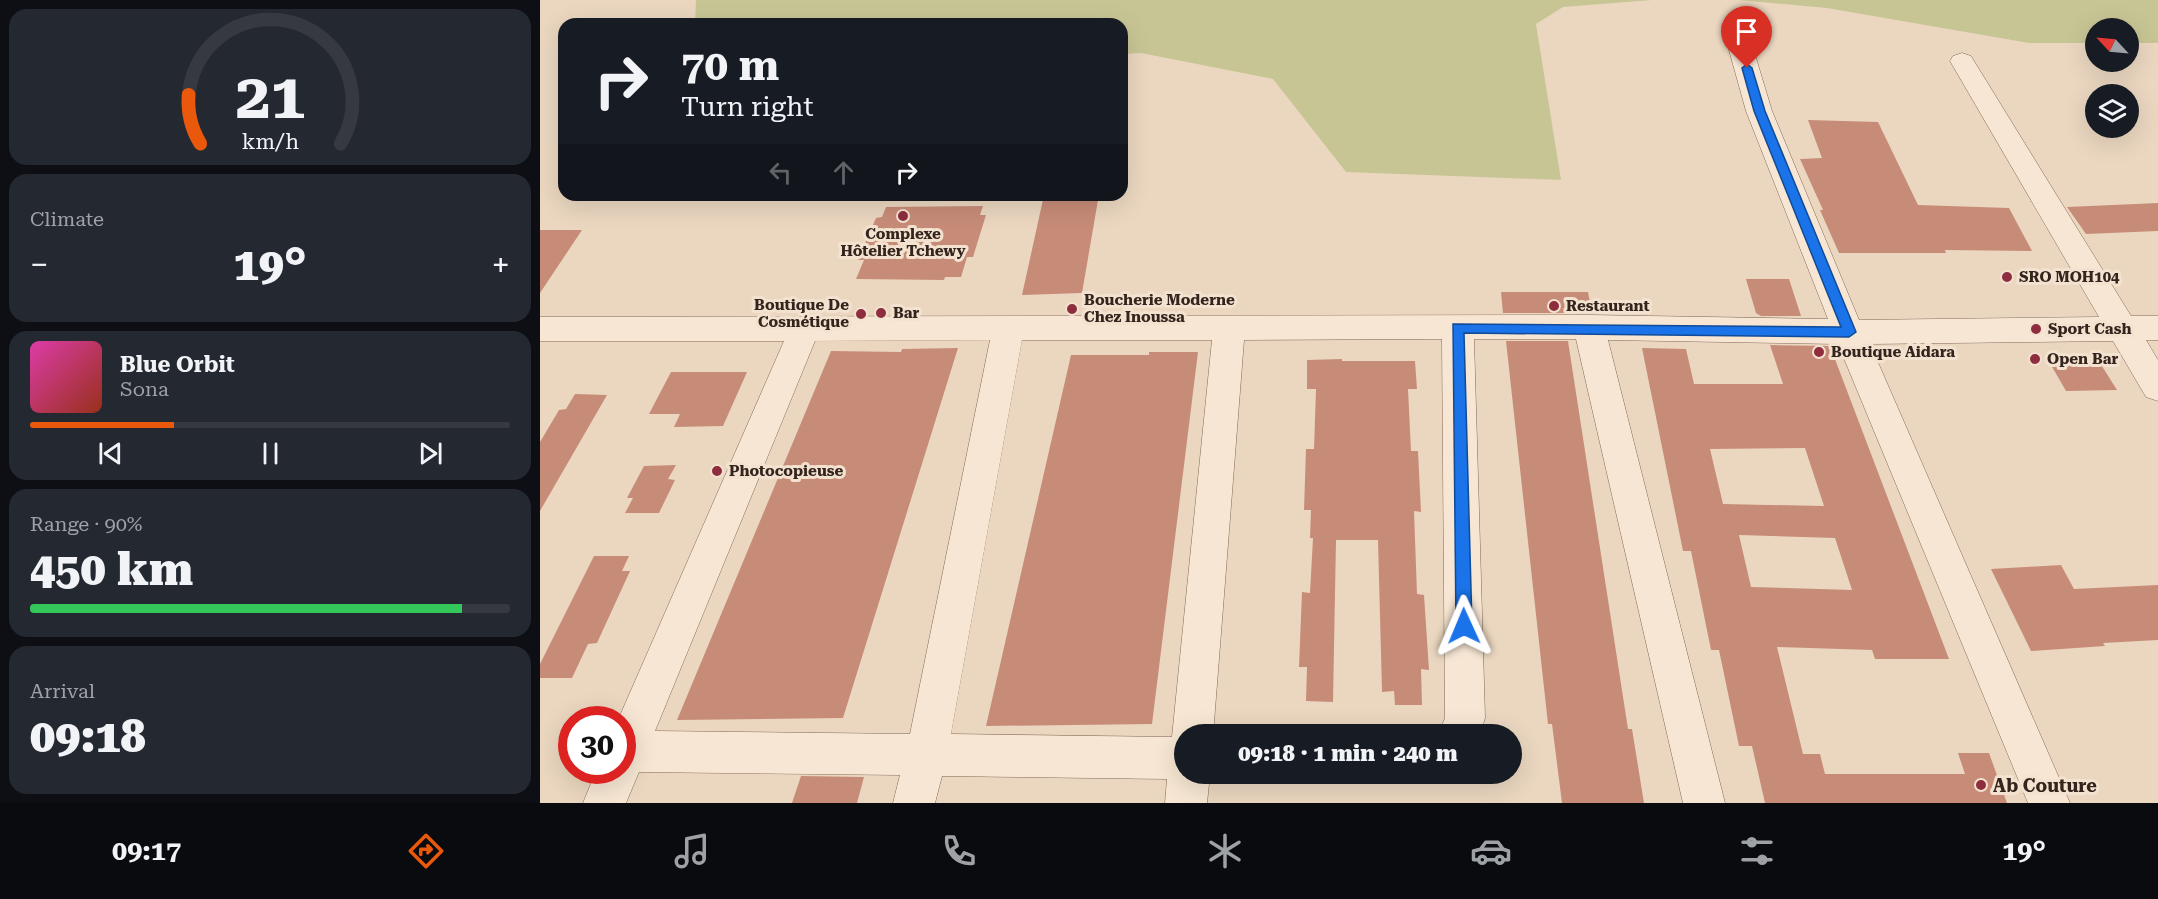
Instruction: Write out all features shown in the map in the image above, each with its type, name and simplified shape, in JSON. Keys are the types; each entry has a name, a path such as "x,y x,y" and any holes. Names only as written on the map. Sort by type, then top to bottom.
{"street":[{"path":"1734,25 1759,111 1849,332 2049,803"},
{"path":"1962,61 2158,388"},
{"path":"1458,327 1465,718 1463,724"},
{"path":"1589,327 1704,803"},
{"path":"540,329 1008,330 1589,327 1849,332 2158,327"},
{"path":"1193,724 1229,329"},
{"path":"636,728 804,330"},
{"path":"914,803 926,755 1008,330"},
{"path":"636,761 926,755 1174,759"},
{"path":"604,803 612,784"},
{"path":"1186,803 1188,784"}],"shaded area":[{"path":"696,0 1652,0 1563,7 1536,24 1561,180 1346,172 1273,79 1141,53 1128,54 1128,18 695,18"},
{"path":"1738,0 2158,0 2158,43 2139,43 2139,18 2085,18 2085,43 2029,43 1827,8"}],"building":[{"path":"1808,120 1878,122 1918,205 2009,208 2032,251 1945,250 1946,253 1839,253 1800,159 1822,158"},
{"path":"1043,201 1098,201 1082,293 1022,295"},
{"path":"2158,203 2158,231 2086,234 2067,207"},
{"path":"983,206 980,215 986,215 973,257 967,257 961,277 945,277 944,280 856,279 864,260 858,260 876,218 882,217 886,207"},
{"path":"540,230 582,230 540,293"},
{"path":"1746,279 1789,279 1801,316 1761,316 1756,313"},
{"path":"1501,292 1588,292 1592,313 1503,313"},
{"path":"1506,341 1568,341 1628,729 1632,729 1644,803 1562,803 1552,724 1548,724"},
{"path":"1770,345 1830,346 1949,659 1875,659 1872,650 1777,647 1803,754 1820,754 1825,774 1965,774 1958,753 1989,753 2007,803 1765,803 1752,746 1739,746 1719,650 1711,650 1691,551 1683,551 1642,348 1686,349 1694,384 1783,384","holes":["1805,448 1824,506 1723,504 1710,449","1739,535 1835,538 1852,590 1751,587"]},
{"path":"958,348 843,718 677,720 831,351 901,352 902,349"},
{"path":"1149,352 1198,352 1152,724 986,726 1071,355 1149,355"},
{"path":"1342,359 1342,361 1415,361 1417,389 1408,389 1411,451 1418,451 1421,512 1414,511 1417,594 1424,595 1429,670 1421,669 1422,705 1395,705 1394,691 1382,692 1378,540 1336,540 1333,702 1306,701 1307,667 1299,667 1302,592 1310,593 1313,538 1310,538 1311,510 1304,510 1306,449 1314,449 1316,389 1307,389 1307,360"},
{"path":"2100,363 2117,390 2066,391 2051,365"},
{"path":"671,372 747,372 723,426 674,427 680,414 649,414"},
{"path":"575,394 607,395 540,511 540,442 559,410 566,409"},
{"path":"676,465 668,479 675,480 659,513 625,513 633,498 627,498 644,466"},
{"path":"594,556 629,556 622,571 630,571 597,643 588,644 572,678 540,678 540,664"},
{"path":"2061,565 2074,589 2158,585 2158,640 2031,651 1991,569"},
{"path":"801,776 864,777 857,803 792,803"}],"place":[{"name":"Complexe Hôtelier Tchewy","path":"903,216"},
{"name":"SRO MOH104","path":"2007,277"},
{"name":"Restaurant","path":"1554,306"},
{"name":"Boucherie Moderne Chez Inoussa","path":"1072,309"},
{"name":"Bar","path":"881,313"},
{"name":"Boutique De Cosmétique","path":"861,314"},
{"name":"Sport Cash","path":"2036,329"},
{"name":"Boutique Aidara","path":"1819,352"},
{"name":"Open Bar","path":"2035,359"},
{"name":"Photocopieuse","path":"717,471"},
{"name":"Ab Couture","path":"1981,785"}],"route":[{"path":"1464,626 1458,327 1849,332 1759,111 1747,68"}]}
